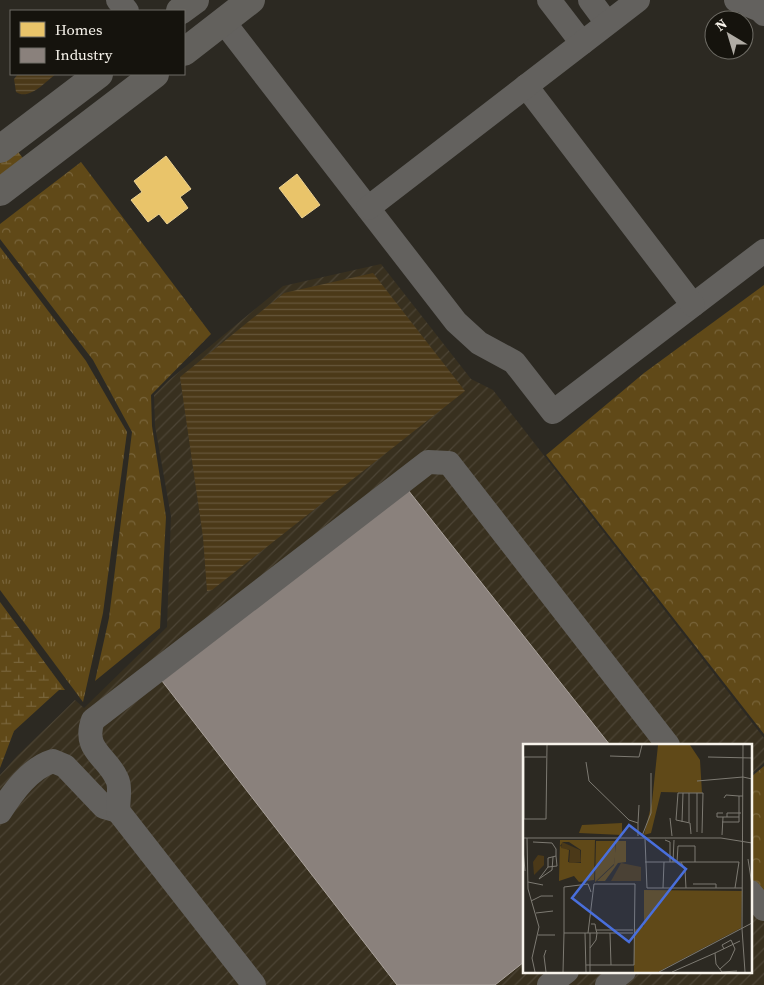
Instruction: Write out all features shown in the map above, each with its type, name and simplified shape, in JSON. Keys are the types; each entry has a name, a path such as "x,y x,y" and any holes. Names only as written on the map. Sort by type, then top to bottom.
{"main road":[{"path":"181,10 195,0"},
{"path":"185,51 251,0"},
{"path":"38,163 8,143 98,75"},
{"path":"0,192 154,75"}],"street":[{"path":"118,0 126,10"},
{"path":"549,0 582,43"},
{"path":"590,0 608,23"},
{"path":"368,208 638,0"},
{"path":"736,0 760,10 764,14"},
{"path":"223,21 456,322 479,343 514,362 554,412 764,250"},
{"path":"526,86 692,305"},
{"path":"118,812 118,780 91,743 89,731 93,720 428,462 449,463 667,744"},
{"path":"0,812 28,776 42,764 53,761 65,766 104,807 118,812 254,985"},
{"path":"752,894 764,909"},
{"path":"549,985 566,972"},
{"path":"607,985 623,972"}],"shaded area":[{"path":"17,75 55,75 37,89 26,94 16,92 14,79"},
{"path":"381,264 471,379 493,390 764,738 764,763 752,773 752,744 523,744 523,972 752,972 752,888 764,903 764,985 0,985 0,775 75,700 84,708 167,627 171,516 155,426 154,395 168,381 283,286"},
{"path":"373,273 465,391 212,590 207,591 203,537 180,377 284,293"}],"green space":[{"path":"16,149 25,161 0,180 0,161"},
{"path":"81,162 211,334 151,395 152,426 166,517 160,628 95,681 109,618 132,432 93,360 0,239 0,224"},
{"path":"0,247 86,361 127,432 103,613 83,702 0,590"},
{"path":"764,285 764,734 546,455 644,373"},
{"path":"0,602 65,690 59,690 14,731 0,768"},
{"path":"764,766 764,898 752,883 752,776"}],"building: Homes":[{"path":"166,156 191,189 180,197 188,208 167,224 159,214 148,222 131,200 142,192 134,181"},
{"path":"297,174 320,205 302,218 279,188"}],"building: Industry":[{"path":"408,490 609,744 523,744 523,963 495,985 397,985 162,681"}]}
